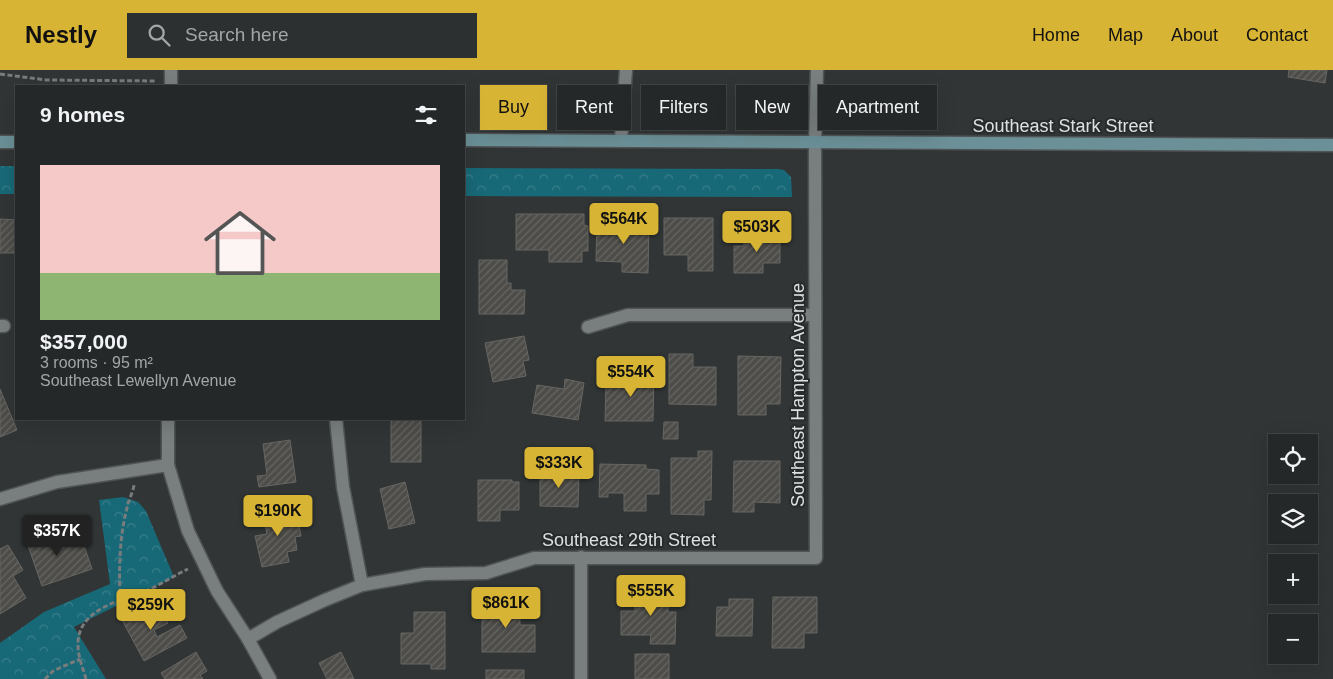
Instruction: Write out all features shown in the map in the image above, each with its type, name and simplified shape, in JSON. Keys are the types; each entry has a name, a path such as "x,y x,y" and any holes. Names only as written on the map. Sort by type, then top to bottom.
{"main road":[{"name":"Southeast Stark Street","path":"465,140 1333,145"},
{"path":"0,142 15,142"}],"street":[{"path":"621,140 626,70"},
{"name":"Southeast Hampton Avenue","path":"816,70 816,558"},
{"path":"588,327 628,315 815,315"},
{"path":"168,420 168,465 188,531 217,592 248,639 270,679"},
{"path":"336,420 343,487 362,585"},
{"path":"0,499 57,482 168,465"},
{"path":"581,557 581,679"},
{"name":"Southeast 29th Street","path":"248,639 277,622 362,585 425,574 486,573 534,558 816,558"}],"path":[{"path":"0,74 46,80 171,79"},
{"path":"120,601 119,583 122,536 126,508 133,491 136,470"},
{"path":"86,679 80,659 78,640 83,626 100,609 152,588 203,562"},
{"path":"45,679 53,671 80,659"}],"green space":[{"path":"0,166 15,166 15,194 0,194"},
{"path":"465,168 778,169 784,170 791,177 792,197 465,196"},
{"path":"123,497 138,502 146,511 174,577 74,627 106,679 0,679 0,643 44,612 110,584 99,500"}],"building":[{"path":"1289,70 1327,70 1325,83 1288,77"},
{"path":"516,214 584,214 584,225 588,226 588,251 582,251 582,262 549,262 549,250 516,250"},
{"path":"664,218 713,218 713,271 688,271 688,255 664,255"},
{"path":"0,219 15,220 15,253 0,253"},
{"path":"597,222 649,222 648,273 622,272 622,262 596,261"},
{"path":"744,234 780,234 780,263 763,263 763,273 734,273 734,246 744,246"},
{"path":"479,260 507,260 507,283 511,283 511,290 525,290 524,314 479,314"},
{"path":"524,336 529,360 523,361 526,376 493,382 485,343"},
{"path":"669,354 693,354 693,367 716,367 716,405 669,404"},
{"path":"738,356 781,357 780,404 766,404 766,415 738,415"},
{"path":"628,369 654,369 653,421 605,421 606,382 628,382"},
{"path":"565,379 584,383 578,420 532,413 537,385 564,389"},
{"path":"0,389 17,430 0,437"},
{"path":"391,420 421,420 421,462 391,462"},
{"path":"664,422 678,422 678,439 663,439"},
{"path":"290,440 296,482 259,487 257,476 267,475 263,444"},
{"path":"698,451 712,451 711,500 704,500 704,515 671,514 671,458 698,458"},
{"path":"734,461 780,461 780,503 754,502 754,512 733,512"},
{"path":"600,464 646,465 646,469 659,470 659,494 646,494 646,511 624,511 624,493 608,493 608,497 599,497"},
{"path":"540,472 579,473 578,507 540,506"},
{"path":"478,480 512,480 512,482 519,482 519,510 500,510 500,521 478,521"},
{"path":"405,482 415,523 389,529 380,489"},
{"path":"296,508 301,536 295,537 297,550 287,552 289,562 262,567 255,536 267,534 263,515"},
{"path":"52,528 58,545 81,537 92,569 42,586 25,537"},
{"path":"8,545 23,570 13,576 26,598 0,614 0,549"},
{"path":"635,589 668,589 668,612 676,612 675,644 650,644 651,635 621,635 621,611 635,611"},
{"path":"773,597 817,597 817,633 804,633 804,648 772,648"},
{"path":"729,599 753,599 752,636 716,636 717,607 729,607"},
{"path":"155,600 168,623 154,630 157,637 180,625 187,638 144,661 121,618"},
{"path":"496,600 520,600 520,625 535,625 535,652 482,652 482,611"},
{"path":"414,612 445,612 445,669 431,669 431,664 401,664 401,633 414,633"},
{"path":"196,652 207,671 200,675 203,679 165,679 161,673"},
{"path":"341,652 354,679 327,679 319,663"},
{"path":"635,654 669,654 669,679 635,679"},
{"path":"486,670 524,670 524,679 486,679"}]}
